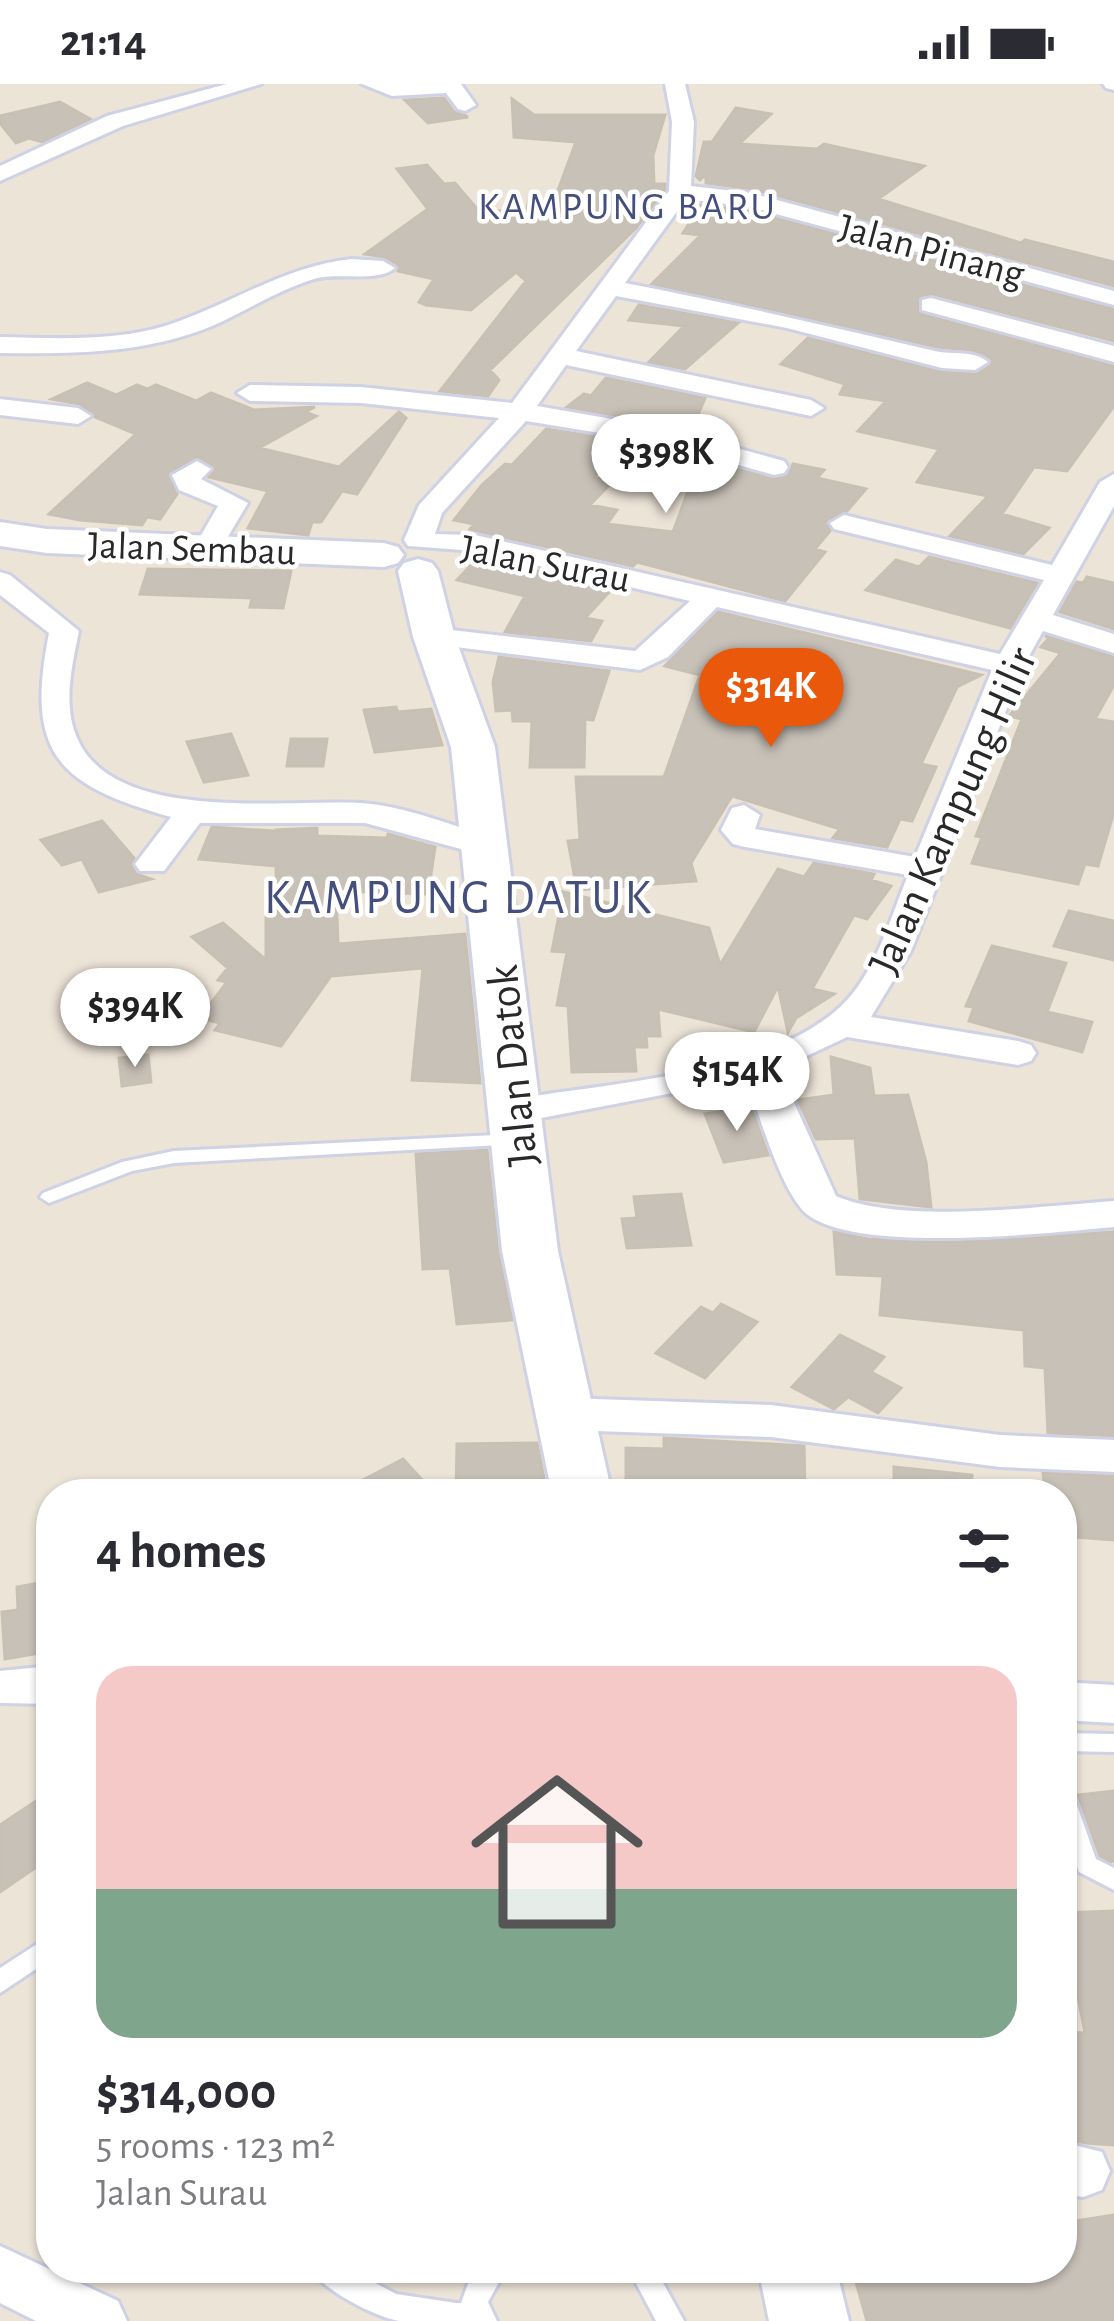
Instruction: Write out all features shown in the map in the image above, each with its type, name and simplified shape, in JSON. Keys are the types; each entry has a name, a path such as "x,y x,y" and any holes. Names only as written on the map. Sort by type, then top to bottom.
{"main road":[{"name":"Jalan Sembau","path":"0,534 207,549 413,552"},
{"name":"Jalan Datok","path":"413,552 434,637 473,748 530,1251 579,1479"},
{"path":"800,2283 809,2321"}],"street":[{"path":"0,174 116,121 251,84"},
{"path":"372,84 392,90 455,92"},
{"path":"413,552 429,512 519,412 680,191 683,122 675,84"},
{"name":"Jalan Pinang","path":"680,191 752,200 1114,298"},
{"path":"0,345 100,343 157,336 194,324 315,268 346,262 383,268"},
{"path":"612,288 788,321 942,361 975,362"},
{"path":"931,305 1114,354"},
{"path":"562,356 811,408"},
{"path":"250,393 361,395 519,412 638,430 774,467"},
{"path":"0,407 78,416"},
{"path":"197,470 186,475 189,484 234,502 207,549"},
{"name":"Jalan Kampung Hilir","path":"517,1126 758,1063 841,1025 882,979 1009,665 1114,482"},
{"path":"844,523 1060,575"},
{"name":"Jalan Surau","path":"413,552 475,543 1009,665"},
{"path":"0,581 64,631 54,671 56,714 67,753 80,771 121,793 191,813 366,813 483,845"},
{"path":"434,637 640,661 657,651 711,597"},
{"path":"1036,619 1114,644"},
{"path":"152,864 191,813"},
{"path":"744,815 736,830 745,836 928,869"},
{"path":"841,1025 940,1037 1018,1053"},
{"path":"758,1063 812,1192 830,1209 859,1218 934,1221 1114,1214"},
{"path":"566,1414 771,1421 1000,1451 1114,1456"},
{"path":"1077,1702 1114,1704"},
{"path":"0,2274 98,2321"}],"lane":[{"path":"49,1197 128,1166 174,1157 517,1126"},
{"path":"1077,1742 1114,1743"},
{"path":"1077,1836 1087,1864 1114,1880"},
{"path":"0,1982 36,1957"},
{"path":"345,2283 365,2297 438,2319 482,2318"},
{"path":"482,2318 474,2305 483,2283"},
{"path":"649,2283 670,2321"}],"building":[{"path":"444,98 454,112 468,117 428,123 405,100"},
{"path":"512,99 534,115 665,115 653,155 654,184 665,184 665,189 636,228 490,370 499,380 488,396 440,391 526,281 516,272 471,310 426,305 419,302 434,279 398,271 397,264 385,257 365,254 428,209 397,169 427,165 444,184 455,183 478,210 526,212 529,200 554,201 576,142 514,137"},
{"path":"60,102 90,119 42,142 29,138 16,143 0,123 0,116"},
{"path":"736,108 771,114 739,144 817,149 824,144 924,166 878,199 1021,243 1025,240 1114,262 1114,286 752,189 706,183 706,174 700,180 696,176 704,142 712,142"},
{"path":"701,205 749,211 1114,309 1114,341 932,294 918,297 921,314 1114,366 1114,406 1067,471 1034,467 1002,514 1049,528 1023,554 950,536 988,496 917,482 939,449 858,431 886,401 840,394 845,384 781,364 808,338 942,372 977,374 990,366 991,358 652,284 701,235 683,233"},
{"path":"639,305 738,323 685,369 649,362 684,326 629,320"},
{"path":"606,378 705,398 691,431 567,407 584,394 591,396"},
{"path":"87,383 116,395 137,385 147,389 156,385 196,401 211,393 254,410 315,407 305,412 316,416 259,448 339,467 399,412 406,418 357,494 342,491 321,522 312,522 308,535 248,528 268,491 209,477 215,468 199,457 168,474 177,494 160,519 147,517 142,525 80,520 49,514 136,434 95,417 80,404 52,399"},
{"path":"546,429 629,442 594,477 613,481 590,505 617,510 607,524 673,532 695,472 707,461 773,479 788,476 793,464 824,470 817,478 866,489 847,511 826,522 830,531 815,549 825,552 785,601 637,562 633,566 486,533 470,529 474,524 454,520 482,485 505,464 512,465"},
{"path":"465,555 613,588 585,618 602,621 591,641 505,632 525,596 457,580 473,563 460,560"},
{"path":"929,557 1037,583 1010,628 866,590 896,560 919,567"},
{"path":"148,569 291,571 283,608 250,607 252,598 140,594"},
{"path":"1087,577 1114,583 1114,629 1060,612 1077,582"},
{"path":"718,612 981,675 957,687 921,764 936,767 912,821 900,819 887,847 833,838 840,829 732,796 691,863 696,881 577,890 568,841 580,840 576,777 664,777 700,675 665,666"},
{"path":"1045,636 1114,657 1114,685 1095,719 1114,722 1114,812 1098,866 1085,864 1078,884 972,863 982,837 976,836 1022,719 1009,716 1061,653 1041,647 1049,638"},
{"path":"499,657 609,671 593,720 585,719 584,767 530,767 532,721 513,721 512,710 496,711 493,682"},
{"path":"396,707 398,712 431,709 442,745 375,752 364,710"},
{"path":"231,734 248,775 204,782 187,742"},
{"path":"291,739 327,739 323,766 287,766"},
{"path":"102,821 134,858 130,864 136,874 151,879 99,892 82,859 62,865 41,840"},
{"path":"212,827 273,831 275,837 276,830 317,828 317,836 387,838 388,834 435,847 428,894 336,891 338,944 465,934 480,1083 412,1080 423,968 331,976 281,1046 215,1030 220,1023 200,1018 227,982 218,980 228,968 192,937 223,923 266,960 266,916 277,916 276,866 199,859"},
{"path":"814,863 874,874 871,880 891,886 867,919 854,915 812,989 834,994 796,1018 788,1032 778,986 754,1032 658,1009 660,1036 646,1036 647,1047 634,1047 636,1071 572,1072 568,1006 557,1005 567,952 552,951 559,915 552,889 709,928 720,965 778,869 804,877"},
{"path":"1069,911 1114,921 1114,960 1054,946"},
{"path":"992,946 1066,963 1047,1012 1092,1022 1082,1052 969,1021 974,1007 966,1006"},
{"path":"148,1055 151,1082 122,1086 119,1058"},
{"path":"831,1057 870,1068 874,1096 908,1095 926,1162 931,1207 860,1199 855,1138 816,1139 798,1100 834,1095"},
{"path":"751,1107 768,1155 724,1162 705,1114"},
{"path":"487,1150 498,1252 512,1320 457,1324 450,1268 423,1269 416,1154"},
{"path":"681,1194 691,1245 627,1248 622,1219 637,1218 634,1197"},
{"path":"834,1232 868,1239 956,1242 1114,1232 1114,1436 1048,1433 1045,1368 1025,1366 1024,1330 880,1315 883,1276 837,1274"},
{"path":"721,1304 757,1322 705,1378 656,1353 701,1307 713,1313"},
{"path":"840,1335 884,1357 871,1372 901,1388 878,1413 848,1397 834,1409 792,1387"},
{"path":"664,1438 804,1446 805,1479 626,1479 626,1448 664,1449"},
{"path":"537,1443 544,1479 456,1479 457,1444"},
{"path":"403,1459 421,1479 365,1479"},
{"path":"894,1467 972,1475 972,1479 894,1479"},
{"path":"1043,1473 1114,1476 1114,1540 1077,1537 1077,1479 1044,1479"},
{"path":"36,1584 36,1654 5,1659 2,1612 18,1610 17,1587"},
{"path":"1114,1791 1111,1862 1100,1856 1078,1795"},
{"path":"36,1801 36,1867 0,1892 0,1825"},
{"path":"1114,1911 1114,2145 1077,2141 1077,2033 1085,2033 1077,1991 1077,1912"},
{"path":"1114,2215 1114,2321 867,2321 856,2283 1077,2283 1077,2221"}],"district":[{"name":"KAMPUNG BARU","path":"628,205"},
{"name":"KAMPUNG DATUK","path":"459,896"}]}
